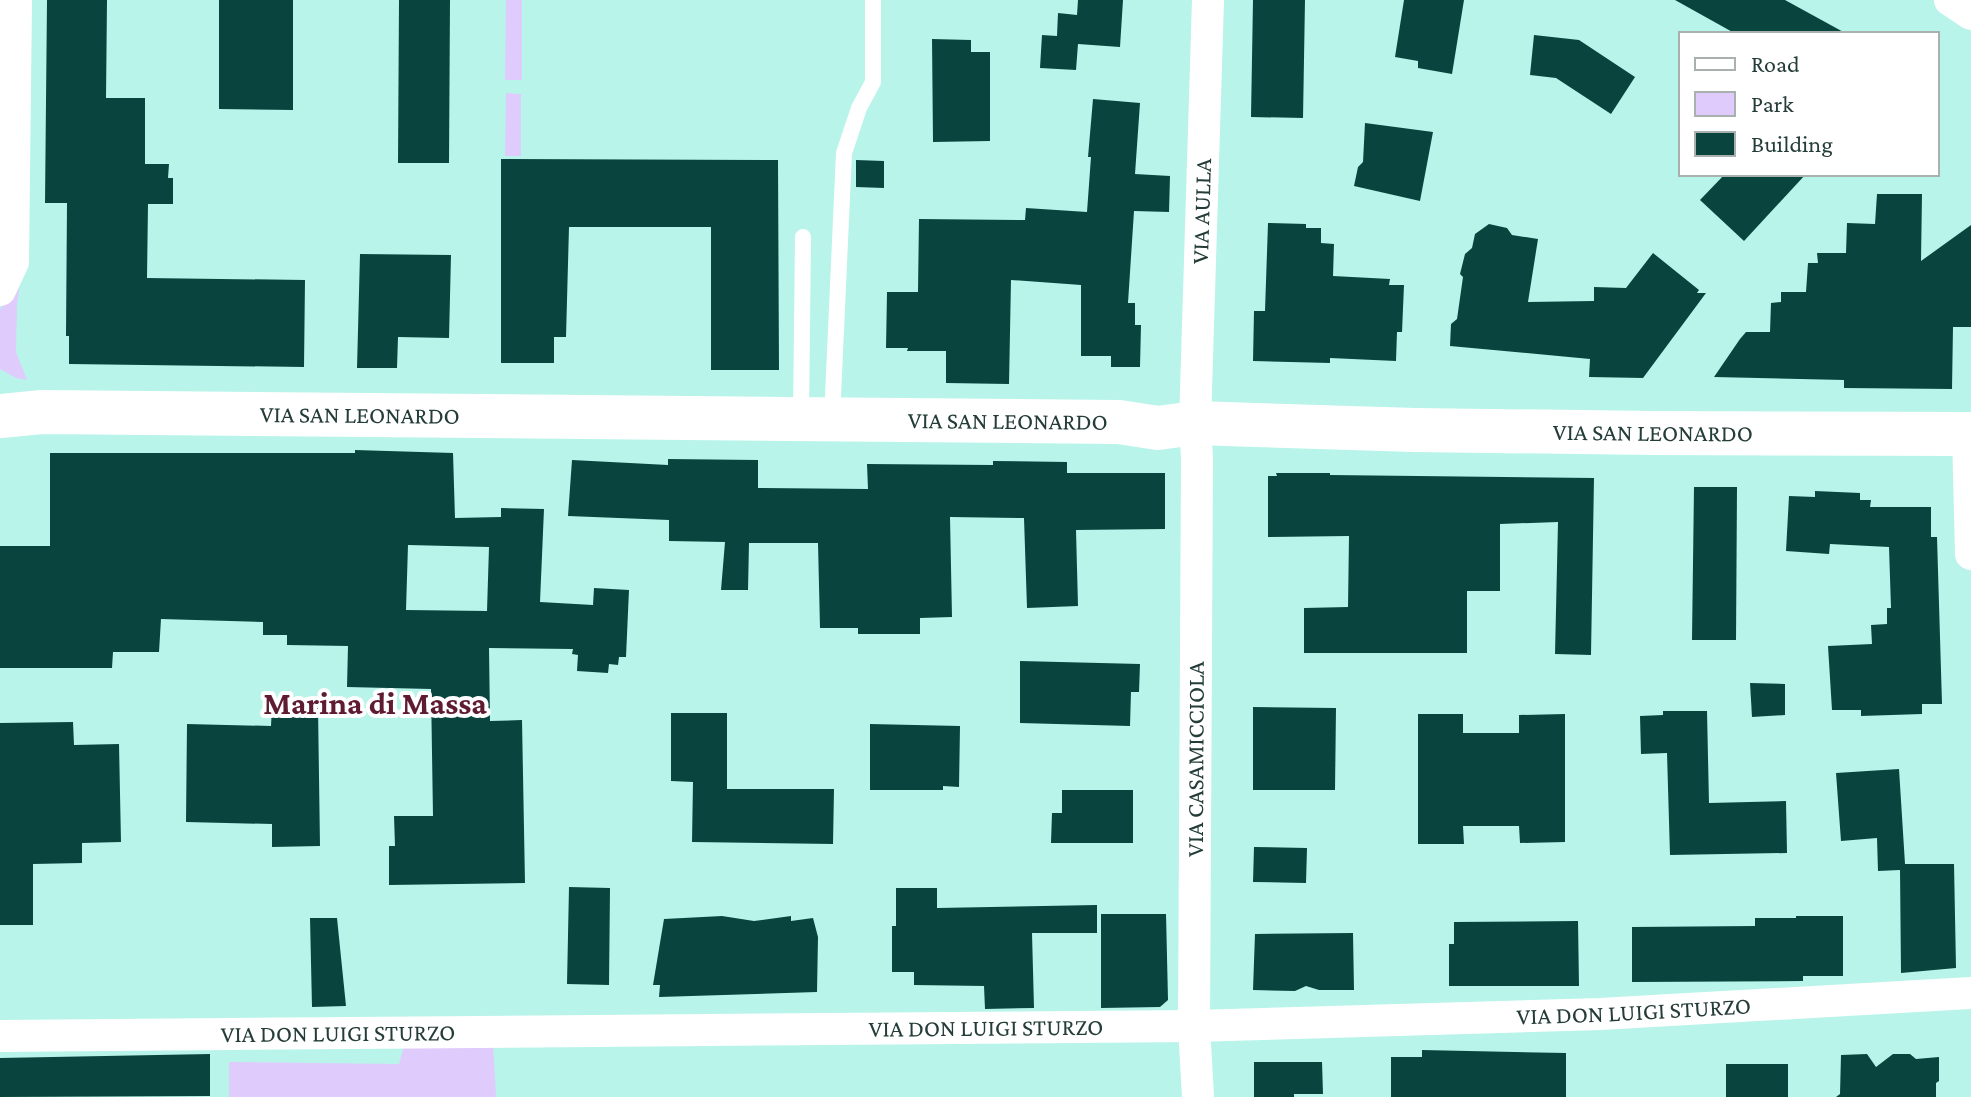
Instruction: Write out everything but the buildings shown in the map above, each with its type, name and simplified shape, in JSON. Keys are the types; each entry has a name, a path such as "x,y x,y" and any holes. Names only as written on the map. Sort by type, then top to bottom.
{"main road":[{"path":"0,394 21,414"},
{"name":"VIA SAN LEONARDO","path":"21,414 1119,422 1158,428 1195,423 1624,433 1969,434"}],"street":[{"path":"0,290 13,262 16,0"},
{"name":"VIA AULLA","path":"1195,423 1208,0"},
{"path":"1950,0 1971,14"},
{"name":"VIA CASAMICCIOLA","path":"1195,423 1194,1026 1198,1097"},
{"path":"1969,434 1971,554"},
{"name":"VIA DON LUIGI STURZO","path":"0,1036 1194,1026 1600,1014 1971,993"}],"lane":[{"path":"817,419 844,153 859,108 873,82 873,0"},
{"path":"803,237 817,419"}],"green space":[{"path":"506,0 522,0 522,80 505,80"},
{"path":"506,93 521,94 521,156 505,156"},
{"path":"21,274 16,352 27,380 0,369 0,310"},
{"path":"493,1042 496,1097 229,1097 229,1062 399,1064 404,1046"}],"district":[{"name":"Marina di Massa","path":"375,703"}]}
